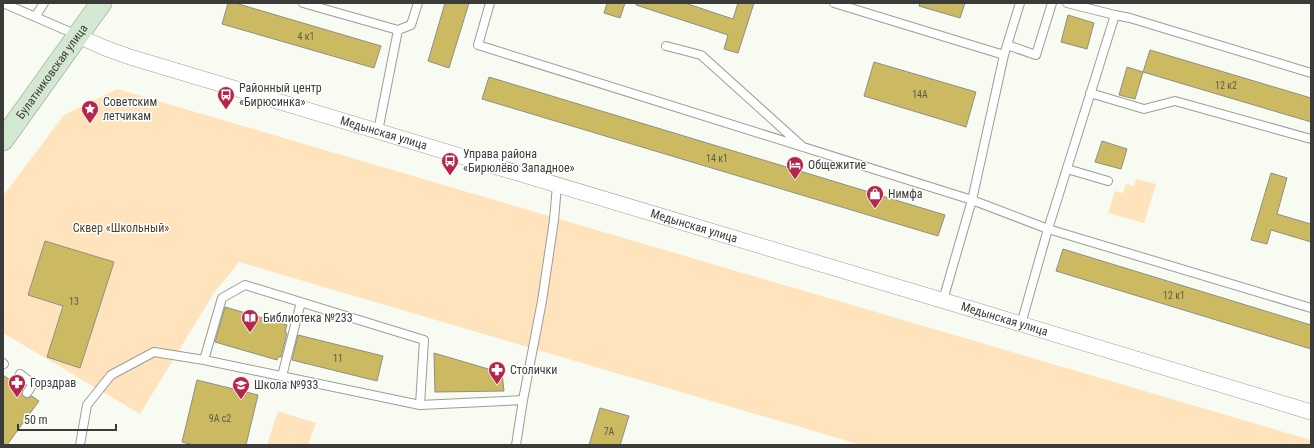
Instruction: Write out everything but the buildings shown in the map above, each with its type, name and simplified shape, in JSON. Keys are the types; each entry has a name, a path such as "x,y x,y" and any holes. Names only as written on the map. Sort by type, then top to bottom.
{"street":[{"name":"Булатниковская улица","path":"3,140 101,3"},
{"name":"Медынская улица","path":"78,36 130,57 943,300 1311,412"}],"lane":[{"path":"3,3 78,36"},
{"path":"35,17 44,3"},
{"path":"303,3 398,30 411,25 418,3"},
{"path":"490,3 478,45 805,149 972,200 1048,229 1311,308"},
{"path":"834,3 1004,55"},
{"path":"943,300 972,200 1004,55 1020,3"},
{"path":"1007,45 1036,55 1052,3"},
{"path":"1067,3 1130,18 1311,73"},
{"path":"1021,324 1048,229 1115,15"},
{"path":"378,131 398,30"},
{"path":"666,46 701,55 805,149"},
{"path":"1090,93 1144,109 1175,101 1311,139"},
{"path":"1067,169 1108,181"},
{"path":"516,445 542,301 554,220 557,185"},
{"path":"204,360 222,298 245,285 424,340 420,405"},
{"path":"282,376 301,302"},
{"path":"78,443 87,405 112,375 154,352 204,360 420,405 523,400"},
{"path":"20,374 33,384 27,393"}],"green space":[{"name":"Сквер «Школьный»","path":"117,89 1311,440 1311,445 861,445 239,262 214,293 140,414 3,333 3,196 64,115"},
{"path":"1136,179 1156,184 1144,223 1108,213 1115,191 1123,193 1126,184 1134,186"},
{"path":"278,411 316,423 308,445 267,445"}],"place":[{"name":"Районный центр «Бирюсинка»","path":"226,110"},
{"name":"Cоветским летчикам","path":"90,124"},
{"name":"Управа района «Бирюлёво Западное»","path":"450,176"},
{"name":"Общежитие","path":"795,180"},
{"name":"Нимфа","path":"875,209"},
{"name":"Библиотека №233","path":"250,333"},
{"name":"Столички","path":"497,385"},
{"name":"Горздрав","path":"17,398"},
{"name":"Школа №933","path":"241,400"}]}
